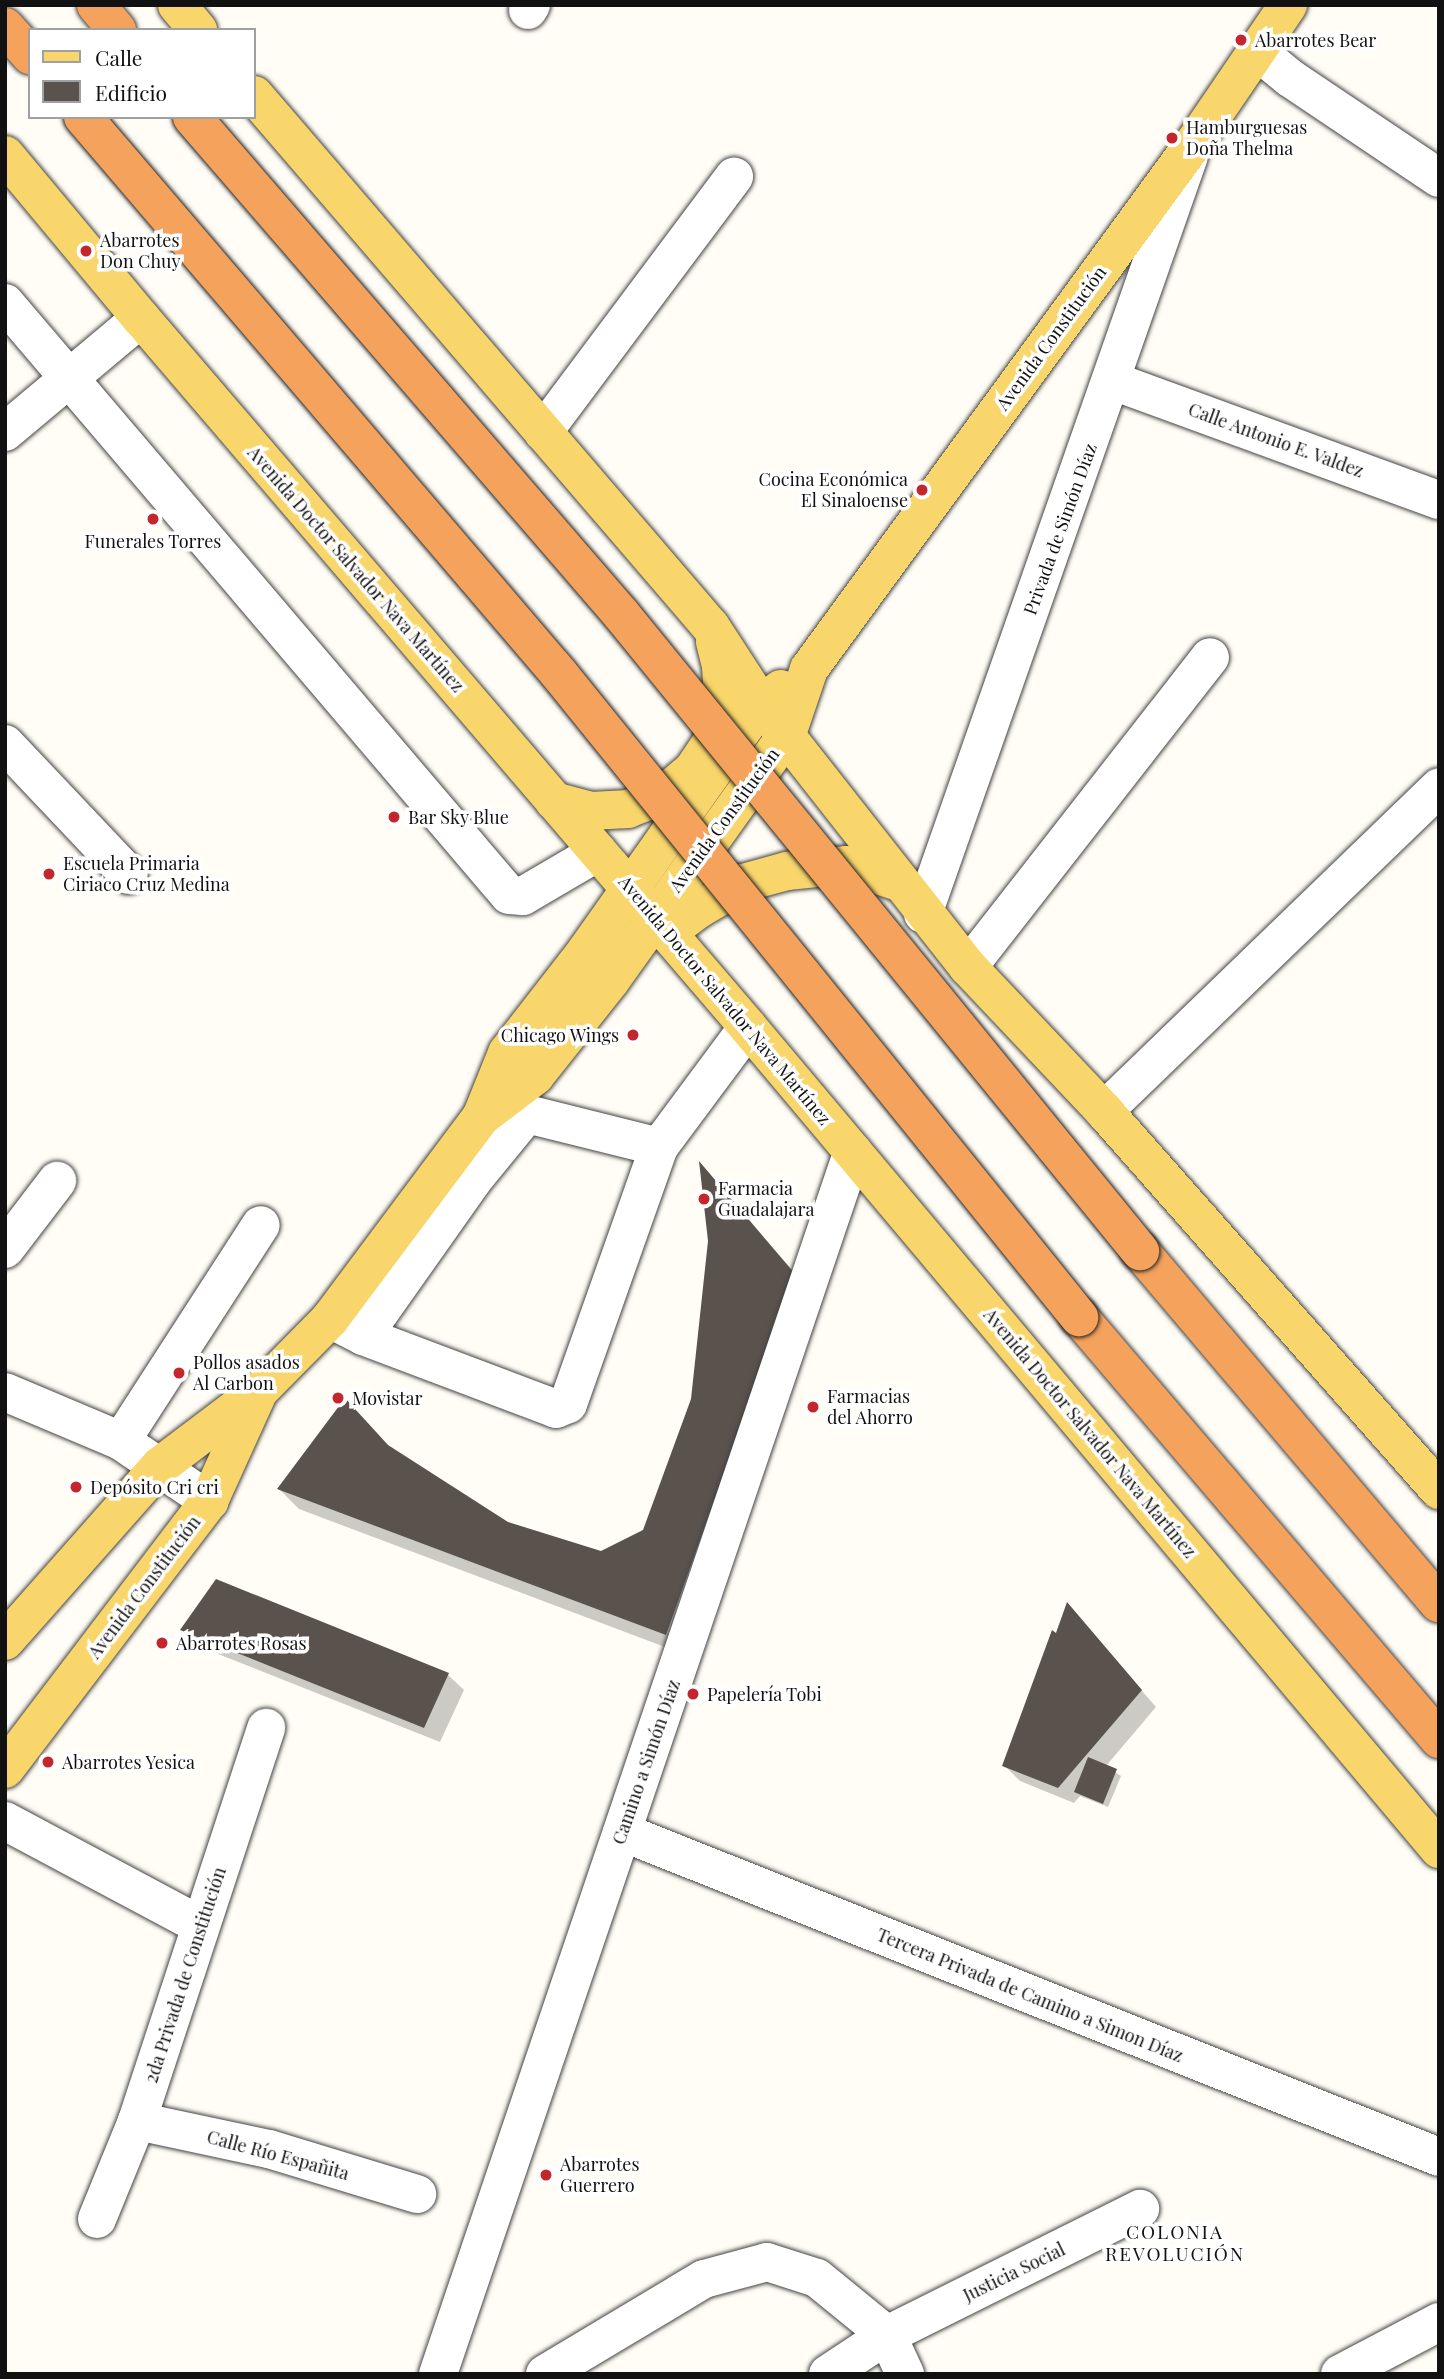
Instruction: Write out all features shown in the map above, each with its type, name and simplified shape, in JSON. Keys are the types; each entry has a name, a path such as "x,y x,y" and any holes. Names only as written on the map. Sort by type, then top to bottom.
{"highway":[{"path":"96,5 115,28"},
{"path":"85,119 560,675 1079,1317 1439,1739"},
{"path":"194,119 621,614 1140,1251 1439,1603"}],"main road":[{"path":"177,5 196,28"},
{"name":"Avenida Constitución","path":"481,1117 535,1076 611,981 662,925 787,734 810,668 1194,143 1288,5"},
{"path":"256,97 711,627 761,704 787,734 923,914 968,967 1104,1111 1439,1490"},
{"name":"Avenida Doctor Salvador Nava Martínez","path":"5,155 141,318 662,925 1439,1849"},
{"path":"554,800 591,811 628,808 663,795 692,771 713,740 723,703 721,666 711,627"},
{"name":"Avenida Constitución","path":"5,1641 160,1466 347,1327 481,1117 506,1053 586,951 761,704 810,668"},
{"path":"662,925 699,909 743,883 787,871 846,865 899,882"},
{"path":"611,981 667,965 694,963"},
{"name":"Avenida Constitución","path":"5,1769 209,1501 259,1391"}],"street":[{"path":"1257,51 1290,78 1439,178"},
{"name":"Privada de Simón Díaz","path":"923,914 1113,381 1194,143"},
{"path":"543,432 733,177"},
{"path":"5,303 509,895 523,896 598,852"},
{"path":"5,432 70,381 141,318"},
{"name":"Calle Antonio E. Valdez","path":"1113,381 1439,500"},
{"path":"968,967 1210,657"},
{"path":"5,744 130,875"},
{"path":"1104,1111 1439,787"},
{"path":"659,1147 527,1114 347,1327 556,1409 568,1404 659,1147 748,1027"},
{"name":"Camino a Simón Díaz","path":"438,2374 853,1151"},
{"path":"5,1249 57,1181"},
{"path":"121,1441 261,1225"},
{"path":"5,1392 121,1441 209,1501"},
{"name":"2da Privada de Constitución","path":"97,2219 137,2121 266,1728"},
{"path":"5,1821 200,1925"},
{"name":"Tercera Privada de Camino a Simon Díaz","path":"622,1832 1439,2157"},
{"name":"Calle Río Españita","path":"137,2121 269,2149 417,2194"},
{"name":"Justicia Social","path":"828,2374 887,2335 1140,2208"},
{"path":"545,2374 704,2279 767,2262 817,2278 887,2335 905,2374"},
{"path":"1340,2374 1439,2322"}],"building":[{"path":"699,1161 795,1274 666,1635 277,1489 345,1398 388,1445 508,1522 601,1551 643,1530 691,1399 708,1241"},
{"path":"216,1579 449,1673 424,1728 180,1630"},
{"path":"1067,1602 1142,1690 1058,1788 1002,1766 1052,1630 1056,1633"},
{"path":"1088,1757 1117,1769 1103,1804 1074,1792"}],"place":[{"name":"Abarrotes Bear","path":"1241,40"},
{"name":"Hamburguesas Doña Thelma","path":"1172,138"},
{"name":"Abarrotes Don Chuy","path":"86,251"},
{"name":"Cocina Económica El Sinaloense","path":"922,490"},
{"name":"Funerales Torres","path":"153,519"},
{"name":"Bar Sky Blue","path":"394,817"},
{"name":"Escuela Primaria Ciriaco Cruz Medina","path":"49,874"},
{"name":"Chicago Wings","path":"633,1035"},
{"name":"Farmacia Guadalajara","path":"704,1199"},
{"name":"Pollos asados Al Carbon","path":"179,1373"},
{"name":"Movistar","path":"338,1398"},
{"name":"Farmacias del Ahorro","path":"813,1407"},
{"name":"Depósito Cri cri","path":"76,1487"},
{"name":"Abarrotes Rosas","path":"162,1643"},
{"name":"Papelería Tobi","path":"693,1694"},
{"name":"Abarrotes Yesica","path":"48,1762"},
{"name":"Abarrotes Guerrero","path":"546,2175"}],"district":[{"name":"COLONIA REVOLUCIÓN","path":"1175,2243"}]}
